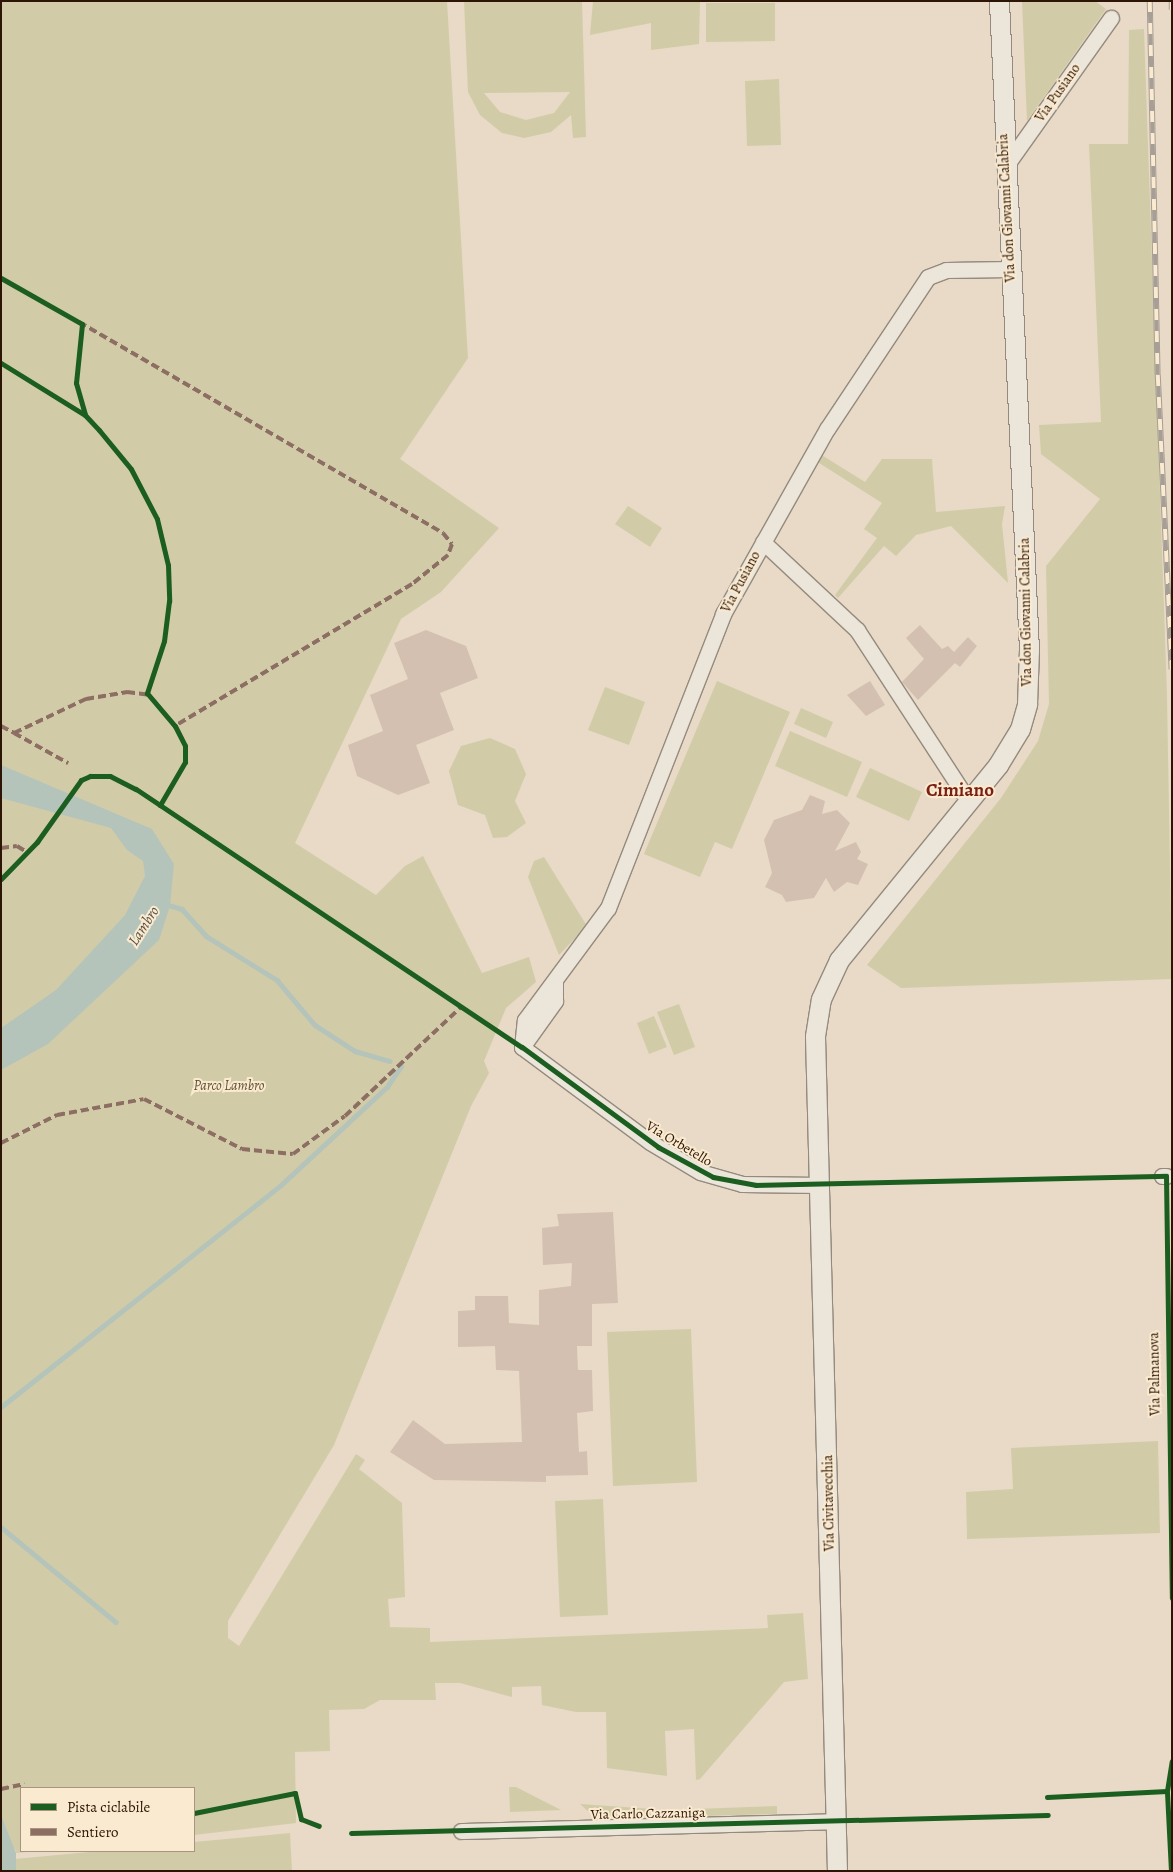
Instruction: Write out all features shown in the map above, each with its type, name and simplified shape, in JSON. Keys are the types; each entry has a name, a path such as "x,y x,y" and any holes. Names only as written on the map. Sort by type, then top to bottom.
{"street":[{"name":"Via don Giovanni Calabria","path":"822,1185 814,1045 826,985 849,946 969,802 1013,742 1029,689 999,1"},
{"name":"Via Pusiano","path":"1005,167 1111,18"},
{"name":"Via Pusiano","path":"522,1047 555,1001 555,982 608,908 716,630 826,429 925,279 941,270 1010,269"},
{"path":"763,542 857,630 969,802"},
{"name":"Via Orbetello","path":"522,1047 650,1142 700,1172 742,1184 822,1185"},
{"name":"Via Civitavecchia","path":"822,1185 837,1871"},
{"name":"Via Carlo Cazzaniga","path":"461,1830 836,1821"}],"green space":[{"name":"Parco Lambro","path":"1,1 447,1 468,358 400,459 499,528 441,592 401,619 295,843 376,895 405,866 423,856 482,973 529,957 536,982 506,1008 484,1061 489,1073 471,1106 334,1445 228,1621 228,1638 239,1646 356,1454 365,1460 359,1469 402,1503 405,1597 388,1599 390,1627 430,1628 430,1642 768,1628 767,1615 803,1613 808,1679 784,1682 700,1779 696,1780 694,1729 665,1731 667,1776 607,1768 606,1712 576,1712 542,1705 541,1686 512,1687 512,1697 460,1683 435,1683 436,1700 380,1700 364,1709 329,1710 330,1751 295,1752 296,1823 195,1835 195,1787 20,1787 20,1852 28,1852 16,1853 15,1849 1,1851"},
{"path":"464,1 582,1 586,137 573,138 571,115 551,132 524,138 502,133 480,115 468,92","holes":["570,92 554,113 526,120 500,112 484,93"]},
{"path":"593,1 700,1 699,44 651,50 651,23 590,35"},
{"path":"1022,1 1095,1 1106,9 1027,121"},
{"path":"706,3 775,3 775,41 706,42"},
{"path":"1144,29 1167,696 1172,979 901,988 867,965 1001,798 1038,741 1049,704 1046,566 1100,499 1041,454 1039,425 1101,422 1089,144 1128,144 1129,30"},
{"path":"779,79 781,145 747,146 745,81"},
{"path":"820,454 865,482 882,459 932,459 936,512 1005,506 1002,524 1008,583 951,526 916,535 896,556 884,546 838,598 835,595 877,538 864,529 882,503 816,461"},
{"path":"628,506 662,528 650,547 615,524"},
{"path":"717,681 790,712 732,849 715,842 700,877 644,854"},
{"path":"605,687 645,702 629,745 588,730"},
{"path":"801,708 833,722 826,738 794,724"},
{"path":"790,731 862,762 847,797 775,766"},
{"path":"490,738 515,749 526,774 515,801 526,823 507,837 493,838 485,815 458,805 449,771 461,746"},
{"path":"870,768 922,792 909,821 856,797"},
{"path":"544,857 587,926 559,955 528,877 534,861"},
{"path":"679,1004 695,1047 674,1055 657,1012"},
{"path":"654,1016 667,1047 649,1054 637,1023"},
{"path":"691,1329 697,1482 613,1486 607,1332"},
{"path":"1158,1441 1160,1533 967,1539 966,1492 1013,1489 1011,1448"},
{"path":"603,1499 608,1615 560,1617 555,1501"},
{"path":"509,1787 516,1787 561,1810 510,1812"},
{"path":"580,1804 667,1810 777,1806 777,1814 597,1819"},
{"path":"290,1833 292,1871 16,1871 15,1859 89,1852 195,1852 195,1842"}],"water":[{"name":"Lambro","path":"1,765 152,829 174,864 170,906 159,940 48,1044 1,1070 1,1028 56,990 125,915 145,876 143,861 127,850 111,828 1,798"},
{"path":"1,1815 16,1853 16,1871 1,1871"}],"building":[{"path":"920,625 942,649 948,646 954,652 968,637 977,646 960,667 955,663 918,700 902,682 924,659 906,638"},
{"path":"426,630 466,646 478,678 440,693 454,730 416,745 430,783 398,795 357,776 348,745 383,731 370,695 408,679 394,643"},
{"path":"870,681 885,705 866,716 847,695"},
{"path":"810,795 825,801 822,814 837,810 850,823 835,851 856,842 861,852 857,859 868,864 858,885 847,882 834,892 826,878 814,898 786,902 782,895 765,887 772,873 764,840 774,820 802,810"},
{"path":"613,1212 618,1303 592,1304 592,1346 577,1346 578,1370 592,1370 593,1411 577,1413 579,1452 587,1451 588,1475 546,1476 546,1482 434,1480 390,1452 413,1420 445,1444 522,1442 519,1371 496,1370 495,1346 458,1347 458,1311 475,1310 475,1296 508,1296 509,1323 539,1325 539,1290 571,1286 572,1263 543,1265 542,1228 559,1226 557,1214"}],"waterway":[{"path":"165,904 182,909 206,936 277,980 315,1025 355,1051 390,1061"},
{"path":"1,1407 281,1185 387,1087 401,1066"},
{"path":"1,1527 116,1622"}],"railway":[{"path":"1150,1 1158,375 1172,670"},
{"path":"1172,1 1172,10"}],"marked path":[{"path":"79,322 443,533 452,544 448,555 412,584 175,726"},
{"path":"1,726 14,733 86,699 127,692 151,695"},
{"path":"14,733 68,763"},
{"path":"1,848 17,846 25,851"},
{"path":"1,1143 57,1115 144,1099 242,1149 293,1154 345,1116 461,1007"},
{"path":"1,1789 24,1784"}],"cycle path":[{"path":"1,278 82,324 76,383 85,415"},
{"path":"1,363 85,415 131,469 157,519 168,565 169,601 164,641 147,693 175,726 185,746 185,762 160,805"},
{"name":"Via Palmanova","path":"1,879 37,842 81,780 90,776 110,776 136,789 522,1047 658,1147 713,1177 756,1185 1166,1176 1172,1598"},
{"path":"1171,1871 1167,1791 1172,1761"},
{"path":"1047,1797 1167,1791"},
{"path":"195,1813 295,1793 301,1819 319,1826"},
{"path":"351,1833 1048,1815"}],"district":[{"name":"Cimiano","path":"960,791"}]}
